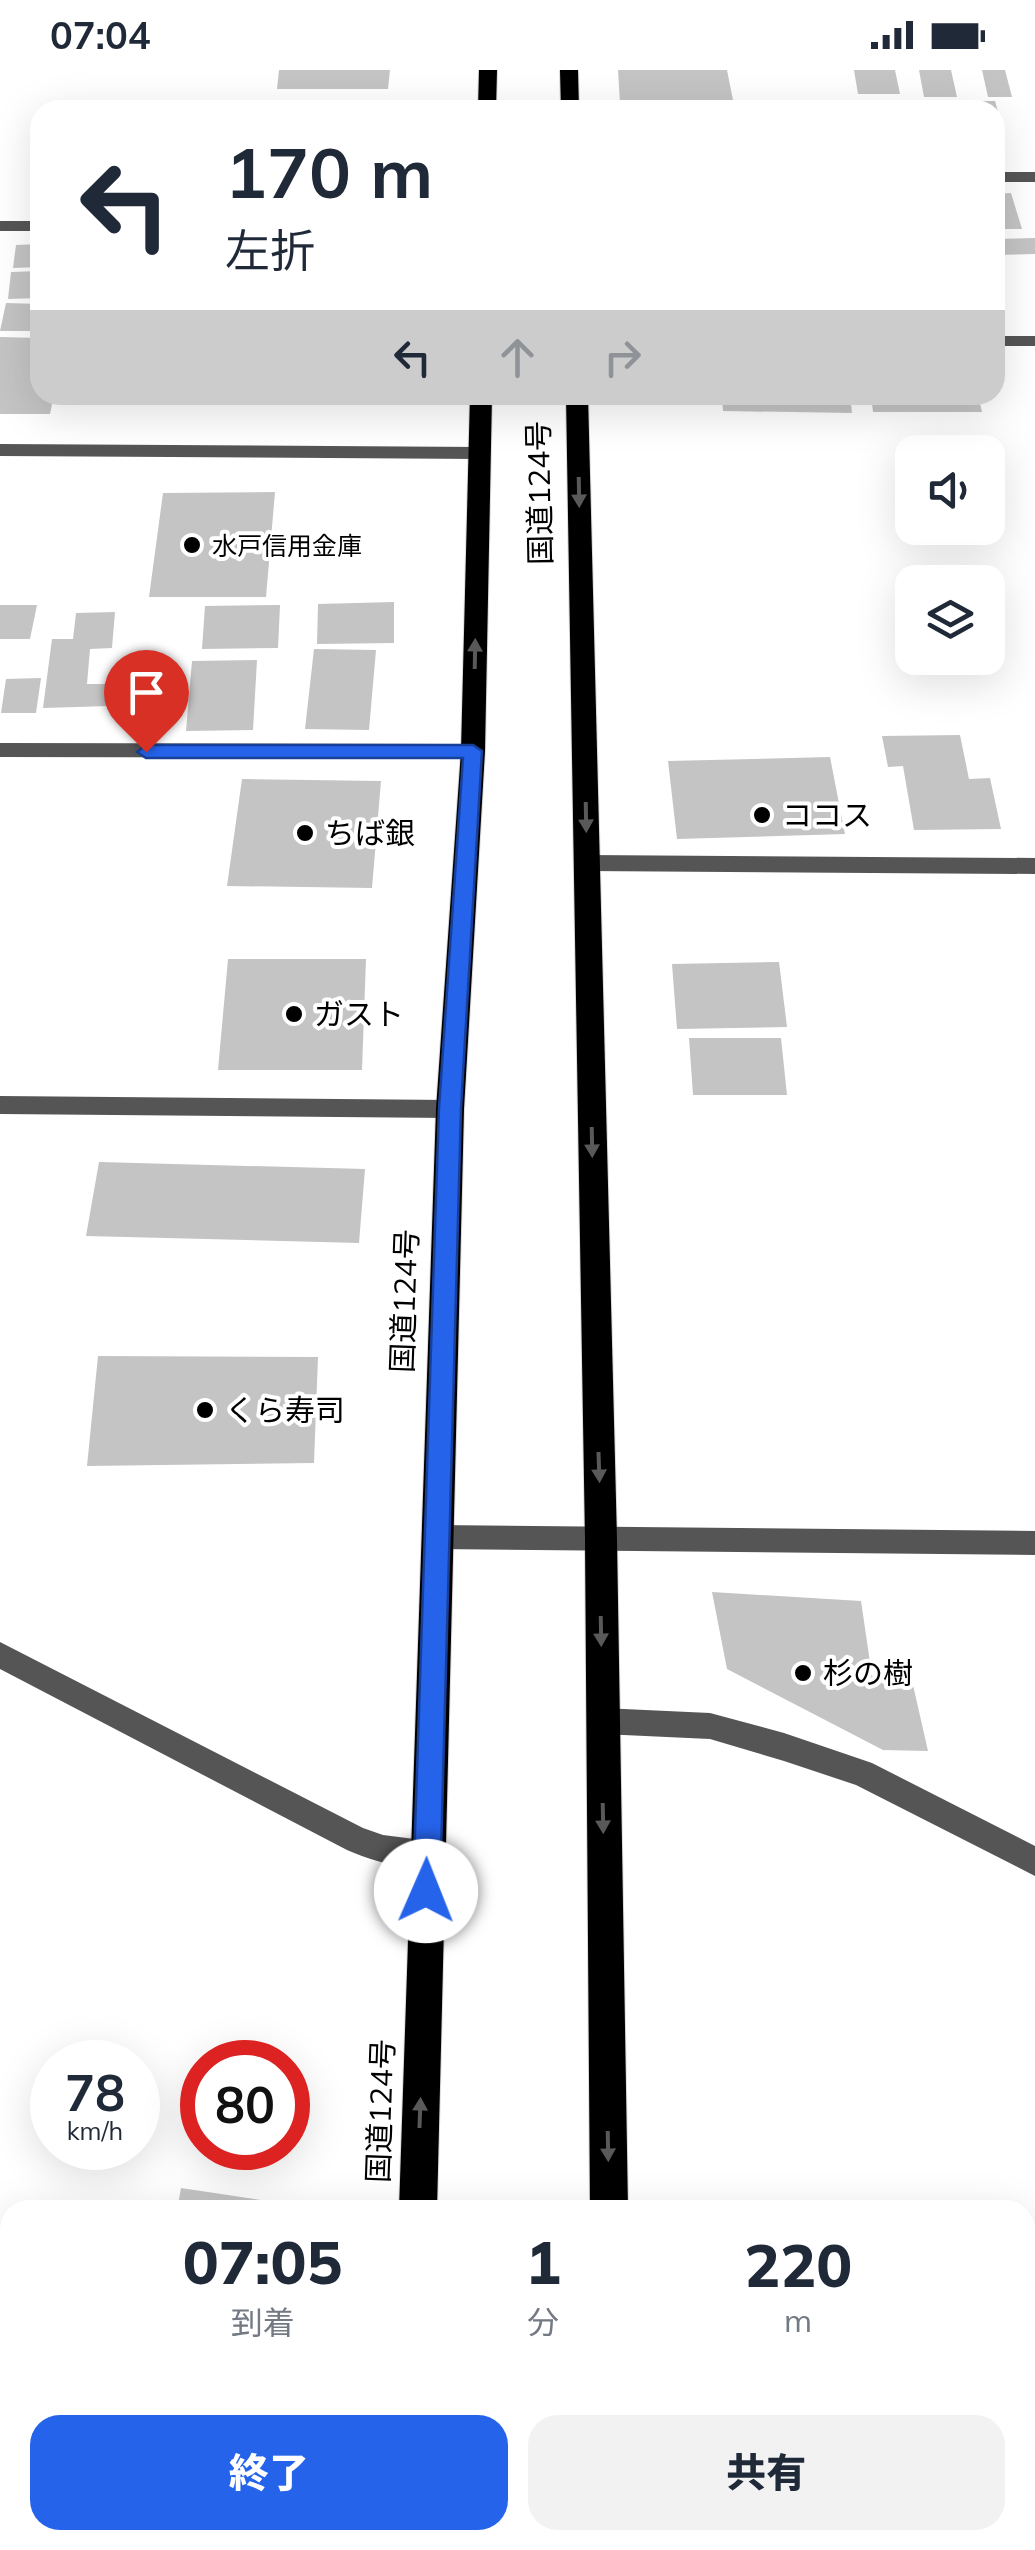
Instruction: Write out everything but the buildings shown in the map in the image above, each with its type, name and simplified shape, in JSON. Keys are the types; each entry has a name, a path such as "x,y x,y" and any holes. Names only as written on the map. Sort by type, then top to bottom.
{"highway":[{"path":"487,100 488,70"},
{"path":"569,70 570,100"},
{"name":"国道124号","path":"418,2200 450,1108 473,751 481,405"},
{"name":"国道124号","path":"577,405 601,1540 609,2200"}],"street":[{"path":"1005,177 1035,177"},
{"path":"0,226 30,226"},
{"path":"1005,341 1035,342"},
{"path":"0,450 480,452"},
{"path":"0,750 473,751"},
{"path":"587,863 1035,866"},
{"path":"0,1105 450,1108"},
{"path":"436,1537 1035,1544"},
{"path":"0,1655 357,1840 383,1849 428,1852"},
{"path":"602,1721 710,1726 784,1746 862,1773 1035,1862"}],"place":[{"name":"水戸信用金庫","path":"192,545"},
{"name":"ココス","path":"762,815"},
{"name":"ちば銀","path":"305,833"},
{"name":"ガスト","path":"294,1014"},
{"name":"くら寿司","path":"205,1410"},
{"name":"杉の樹","path":"803,1673"}],"route":[{"path":"146,752 473,751 450,1108 426,1891"}]}
